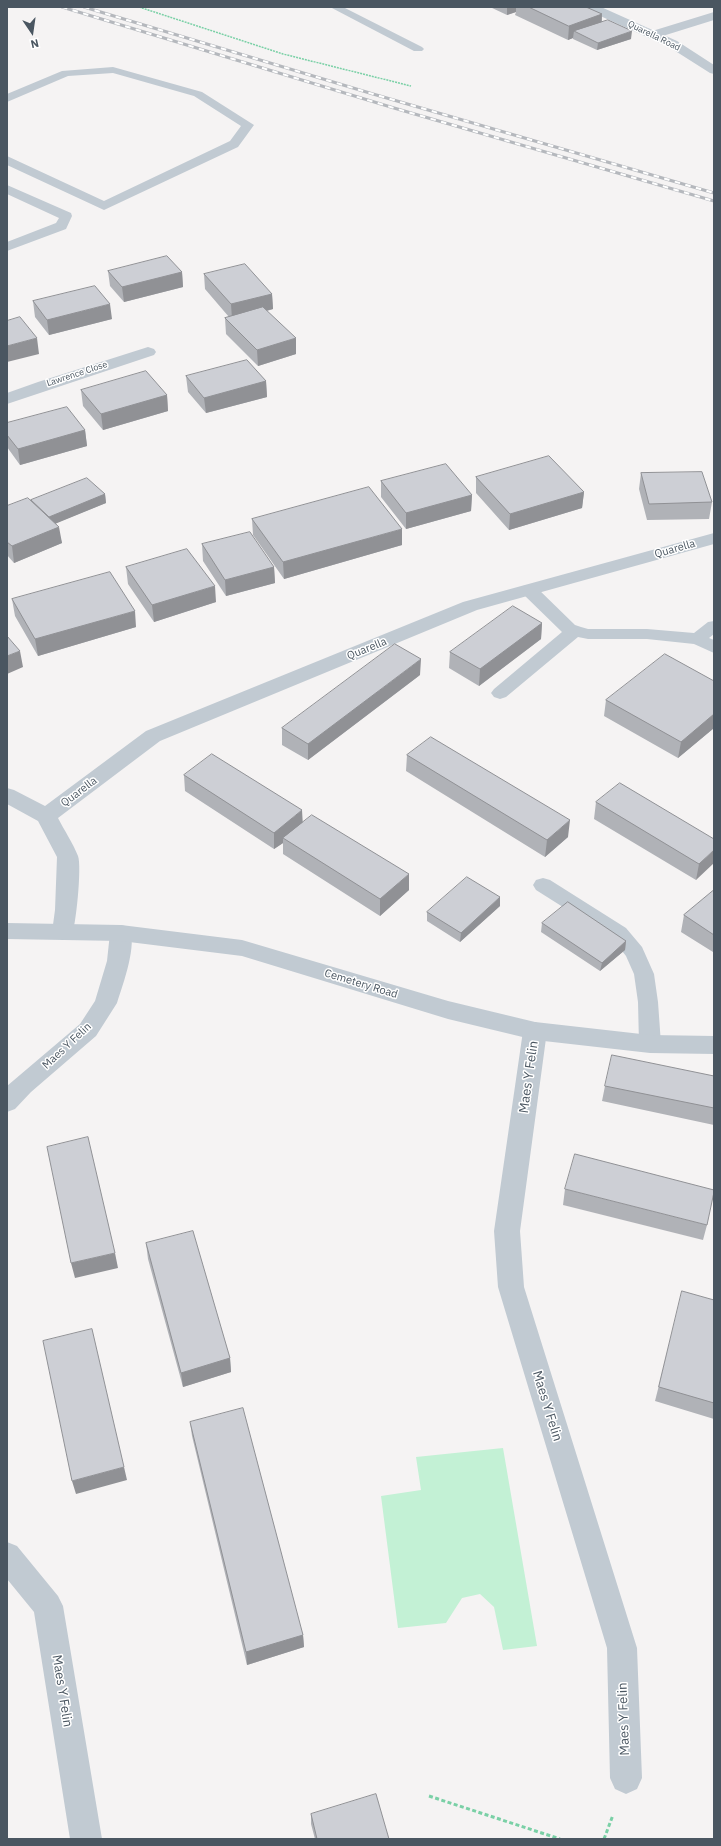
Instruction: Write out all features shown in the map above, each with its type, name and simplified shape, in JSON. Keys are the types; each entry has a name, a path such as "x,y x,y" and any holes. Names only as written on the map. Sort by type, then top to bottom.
{"street":[{"name":"Quarella Road","path":"591,7 673,44 714,70"},
{"path":"653,35 714,16"},
{"name":"Lawrence Close","path":"7,400 44,385 148,352"},
{"name":"Quarella","path":"46,816 153,736 470,606 714,538"},
{"path":"7,795 46,816 68,857 66,910 63,932"},
{"name":"Cemetery Road","path":"7,931 121,933 242,948 448,1010 535,1030 650,1044 714,1045"},
{"name":"Maes Y Felin","path":"7,1102 23,1085 88,1030 106,1003 118,961 121,933"},
{"name":"Maes Y Felin","path":"535,1030 507,1231 511,1287 622,1648 626,1778"},
{"name":"Maes Y Felin","path":"7,1556 48,1606 86,1839"}],"lane":[{"path":"335,7 418,49"},
{"path":"7,98 66,73 114,70 198,94 248,126 234,144 104,206 7,160"},
{"path":"7,189 66,216 61,226 7,248"},
{"path":"529,590 569,629 588,634 647,634 697,640 714,647"},
{"path":"697,640 714,626"},
{"path":"500,693 575,630"},
{"path":"543,885 619,933 635,952 644,974 648,1002 650,1044"}],"path":[{"path":"139,7 283,54 411,86"},
{"path":"429,1796 560,1839"}],"green space":[{"path":"503,1448 537,1646 503,1650 494,1607 480,1594 462,1598 446,1623 398,1628 381,1496 421,1490 416,1457"}],"building":[{"path":"529,7 586,7 602,14 569,26"},
{"path":"608,20 632,31 598,43 574,31"},
{"path":"167,256 182,272 122,287 108,271"},
{"path":"245,264 272,294 231,304 204,274"},
{"path":"95,286 110,304 47,320 33,301"},
{"path":"263,307 296,338 257,350 225,318"},
{"path":"20,317 37,338 7,346 7,321"},
{"path":"247,360 266,381 204,398 186,376"},
{"path":"146,371 167,395 101,414 81,390"},
{"path":"67,407 85,430 18,449 7,435 7,423"},
{"path":"549,456 584,492 510,514 476,477"},
{"path":"446,464 472,495 406,513 381,481"},
{"path":"702,472 712,502 649,504 641,473"},
{"path":"87,478 105,494 49,517 31,500"},
{"path":"369,487 402,529 283,562 252,519"},
{"path":"28,498 59,527 12,546 7,542 7,506"},
{"path":"250,532 274,567 225,580 202,544"},
{"path":"187,549 215,586 152,605 126,567"},
{"path":"110,572 135,611 35,639 12,599"},
{"path":"513,606 542,623 480,669 450,652"},
{"path":"7,636 20,651 7,656"},
{"path":"395,644 421,659 308,744 282,728"},
{"path":"665,654 714,681 714,714 681,742 606,700"},
{"path":"431,737 570,820 547,840 407,755"},
{"path":"212,754 302,810 274,833 184,775"},
{"path":"620,783 714,839 714,850 699,864 596,802"},
{"path":"312,815 409,874 380,899 283,838"},
{"path":"467,877 500,897 461,933 427,912"},
{"path":"714,890 714,935 684,915"},
{"path":"568,902 626,941 602,963 542,923"},
{"path":"612,1055 714,1076 714,1108 605,1086"},
{"path":"88,1137 115,1253 71,1263 47,1147"},
{"path":"575,1154 714,1190 707,1225 565,1189"},
{"path":"193,1231 230,1358 181,1373 146,1243"},
{"path":"682,1291 714,1300 714,1403 659,1387"},
{"path":"92,1329 124,1467 72,1481 43,1341"},
{"path":"243,1408 303,1635 246,1652 190,1422"},
{"path":"376,1794 389,1839 317,1839 311,1814"}],"railway":[{"path":"62,7 394,108 714,201"},
{"path":"84,7 373,94 714,193"}]}
